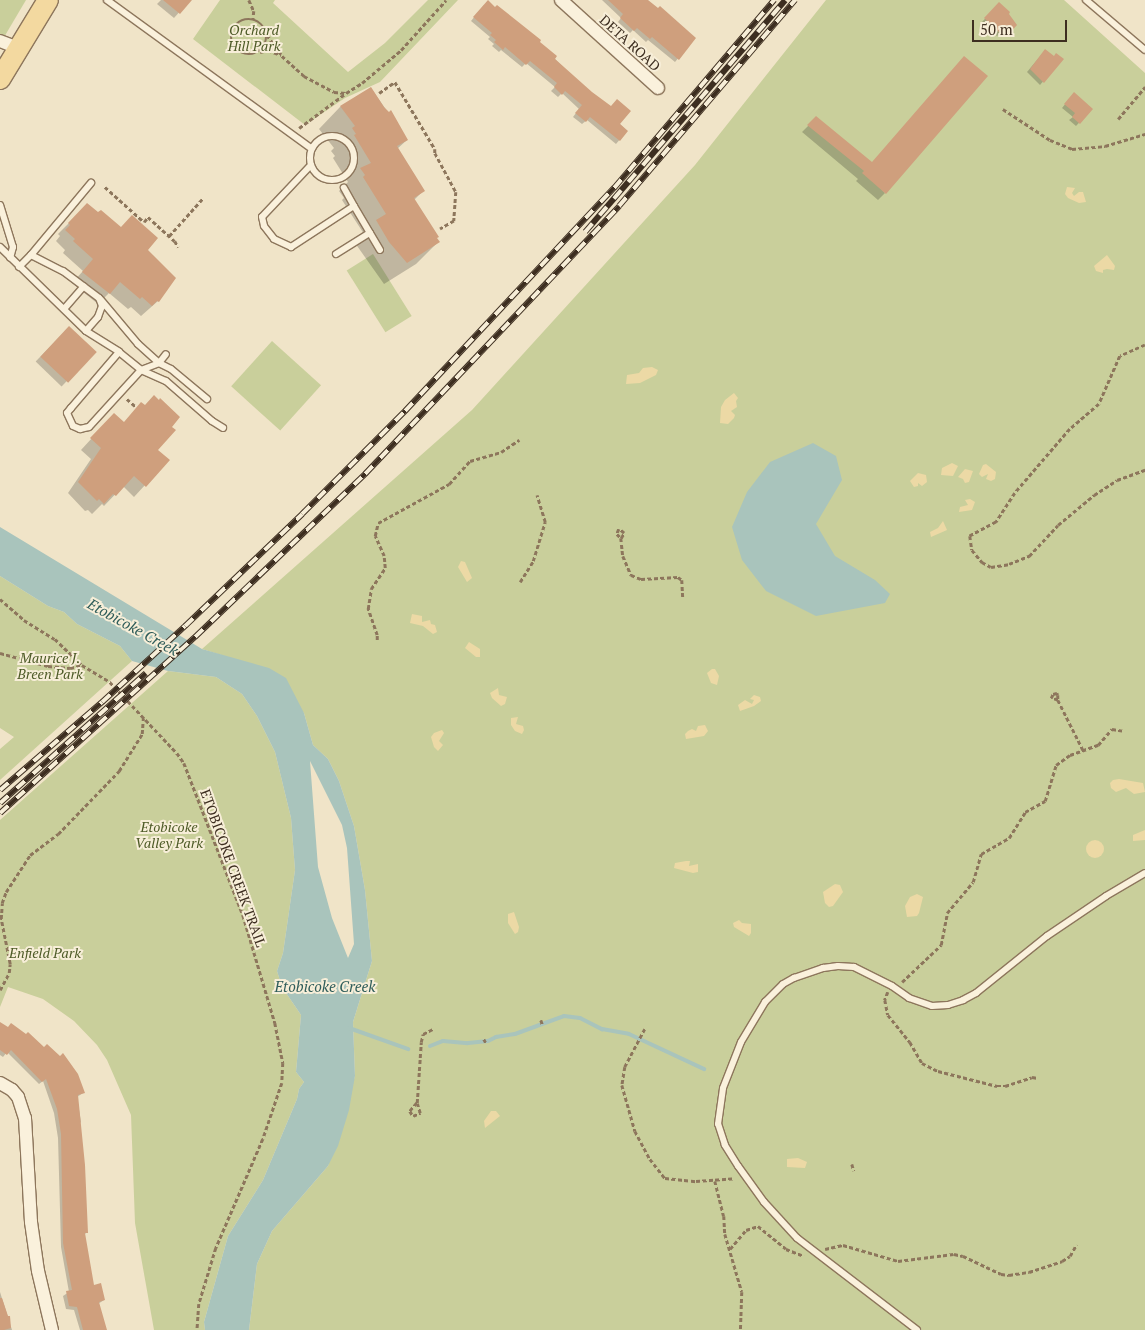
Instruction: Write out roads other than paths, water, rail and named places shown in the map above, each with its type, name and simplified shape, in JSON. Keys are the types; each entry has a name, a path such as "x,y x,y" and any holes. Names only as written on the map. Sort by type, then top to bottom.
{"main road":[{"path":"0,79 9,45 48,0"}],"street":[{"name":"DETA ROAD","path":"560,0 658,88"},
{"path":"0,1082 12,1090 18,1097 25,1118 31,1222 38,1271 52,1330"}],"lane":[{"path":"107,0 312,149"},
{"path":"1086,0 1145,50"},
{"path":"311,165 322,178 338,180 351,171 355,155 347,141 331,136 323,137 312,149 311,165 262,217 269,234 281,244 291,247 354,206"},
{"path":"19,268 32,255 90,183"},
{"path":"344,188 380,250"},
{"path":"0,205 13,247 10,258"},
{"path":"336,254 370,233"},
{"path":"0,247 19,268 86,331 119,352 141,370 166,380 212,421 223,428"},
{"path":"32,255 63,271 99,298 138,344 159,363 171,369 207,399"},
{"path":"64,309 84,286"},
{"path":"86,331 98,317 102,306 99,298"},
{"path":"119,352 67,413 73,426 80,429 88,427 96,421 141,370 159,363 166,354"},
{"path":"917,1330 797,1238 764,1202 725,1145 718,1124 719,1106 723,1088 740,1042 765,1002 783,984 794,978 838,966 854,967 892,986 919,1003 932,1006 948,1005 962,1000 976,993 1047,936 1106,896 1145,873"}],"water":[{"path":"813,443 836,456 842,480 816,524 835,556 875,580 890,594 885,603 816,616 766,591 742,560 732,527 747,492 770,462"},
{"name":"Etobicoke Creek","path":"0,527 202,649 269,668 286,678 304,713 313,745 328,759 339,781 354,826 365,890 372,961 353,1022 355,1076 349,1110 338,1146 328,1166 272,1231 257,1264 249,1330 205,1330 204,1322 228,1236 263,1180 297,1099 299,1089 304,1082 296,1072 301,1015 282,987 277,971 283,953 295,870 291,818 275,752 257,716 242,694 216,677 168,671 132,661 120,646 77,624 64,612 48,606 0,576","holes":["310,761 342,825 347,848 354,944 348,958 332,918 318,867"]}],"waterway":[{"path":"430,1046 443,1041 468,1043 488,1041 496,1037 515,1034 564,1016 580,1018 602,1029 629,1034 704,1069"},
{"path":"349,1028 408,1049"}],"railway":[{"path":"0,790 102,702 185,626 302,514 405,411 614,188 774,0"},
{"path":"585,232 785,0"},
{"path":"0,813 195,637 365,474 619,206 795,0"},
{"path":"0,803 146,673"}],"park label":[{"name":"Orchard Hill Park","path":"254,38"},
{"name":"Maurice J. Breen Park","path":"50,666"},
{"name":"Etobicoke Valley Park","path":"169,836"},
{"name":"Enfield Park","path":"45,953"}]}
